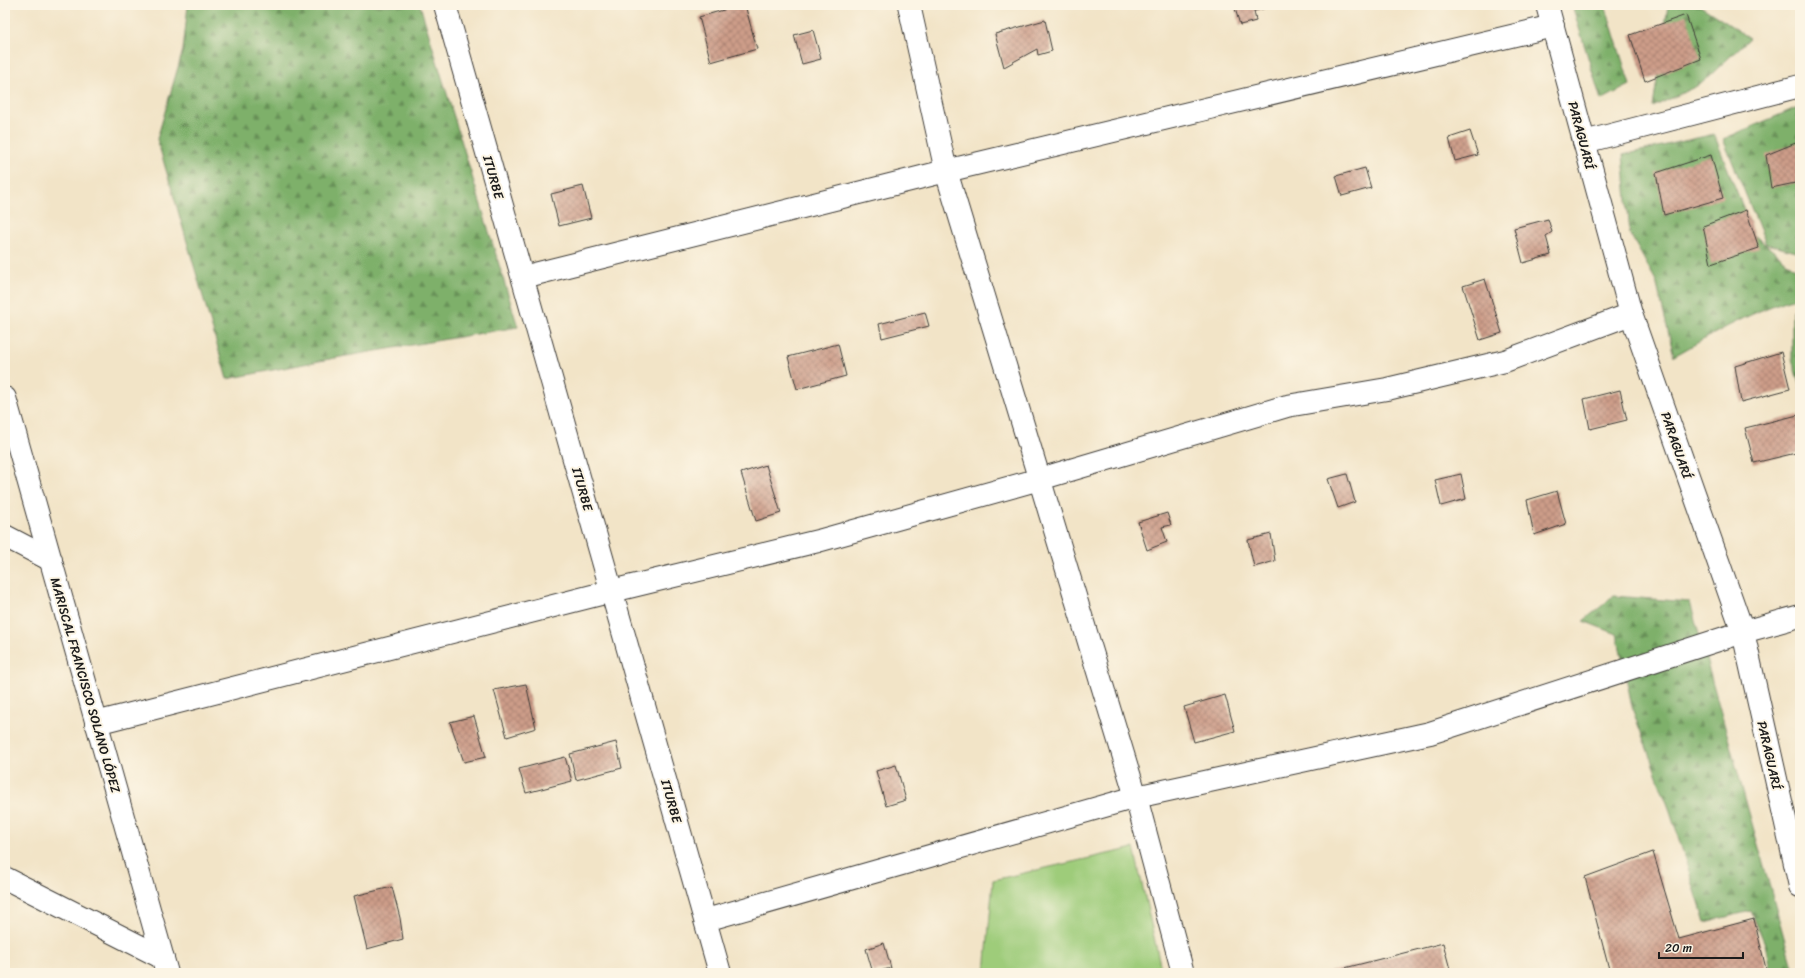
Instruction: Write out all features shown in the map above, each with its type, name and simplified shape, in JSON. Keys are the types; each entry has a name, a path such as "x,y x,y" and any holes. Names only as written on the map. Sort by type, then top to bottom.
{"street":[{"name":"ITURBE","path":"445,5 720,973"},
{"path":"909,5 946,171 1136,797 1183,973"},
{"name":"PARAGUARÍ","path":"1547,5 1631,314 1743,632 1800,886"},
{"path":"523,277 946,171 1553,26"},
{"path":"1584,142 1800,86"},
{"path":"96,723 612,591 818,541 1040,479 1287,406 1387,389 1505,361 1631,314"},
{"name":"MARISCAL FRANCISCO SOLANO LÓPEZ","path":"5,398 165,966"},
{"path":"5,536 51,560"},
{"path":"706,920 1136,797 1430,733 1743,632 1800,616"},
{"path":"5,878 165,966"}],"green space":[{"path":"188,5 420,5 518,327 335,358 227,379 157,139 183,50"},
{"path":"1572,5 1605,5 1630,85 1601,100"},
{"path":"1668,5 1699,5 1750,38 1701,84 1653,107"},
{"path":"1800,106 1800,253 1766,244 1723,139"},
{"path":"1714,134 1754,235 1800,273 1800,297 1751,315 1674,356 1656,281 1630,234 1623,155"},
{"path":"1800,309 1800,388 1792,359 1792,310"},
{"path":"1614,596 1690,602 1794,973 1771,973 1765,944 1751,911 1705,922 1670,811 1633,711 1617,634 1583,621"},
{"path":"1134,848 1162,973 985,973 993,880"}],"building":[{"path":"745,5 757,49 711,62 699,17"},
{"path":"1234,5 1269,5 1270,7 1254,11 1256,21 1240,25"},
{"path":"1686,15 1701,59 1645,81 1630,35"},
{"path":"1045,20 1052,51 1038,55 1037,49 1004,67 995,34"},
{"path":"813,30 821,59 802,64 794,35"},
{"path":"1470,131 1478,155 1455,161 1449,138"},
{"path":"1798,142 1800,182 1771,188 1766,155"},
{"path":"1711,155 1723,198 1664,215 1656,173"},
{"path":"1365,168 1371,188 1342,196 1336,176"},
{"path":"583,186 591,218 559,226 551,194"},
{"path":"1746,210 1759,248 1711,264 1703,226"},
{"path":"1548,219 1552,232 1546,236 1551,255 1523,263 1514,228"},
{"path":"1485,279 1502,333 1480,340 1463,286"},
{"path":"925,312 929,326 882,338 879,324"},
{"path":"838,344 846,376 797,389 788,357"},
{"path":"1781,352 1790,389 1741,402 1735,366"},
{"path":"1620,390 1627,420 1590,429 1584,399"},
{"path":"1798,415 1800,452 1754,463 1745,428"},
{"path":"766,465 781,513 756,521 741,473"},
{"path":"1347,474 1355,502 1338,508 1328,479"},
{"path":"1461,474 1466,499 1441,506 1435,480"},
{"path":"1557,491 1566,524 1534,535 1527,500"},
{"path":"1167,513 1171,525 1162,527 1167,542 1147,550 1138,522"},
{"path":"1271,534 1275,561 1254,567 1248,540"},
{"path":"526,684 536,728 507,737 494,690"},
{"path":"1225,695 1235,731 1194,742 1184,707"},
{"path":"474,716 486,757 464,762 450,722"},
{"path":"616,742 622,768 576,780 570,754"},
{"path":"565,757 572,781 526,793 519,769"},
{"path":"896,765 906,800 886,806 876,771"},
{"path":"1653,852 1679,939 1754,919 1767,973 1610,973 1585,877"},
{"path":"392,887 400,918 403,939 367,949 354,896"},
{"path":"884,943 891,968 873,973 866,949"},
{"path":"1443,943 1451,973 1329,973 1329,972"}]}
